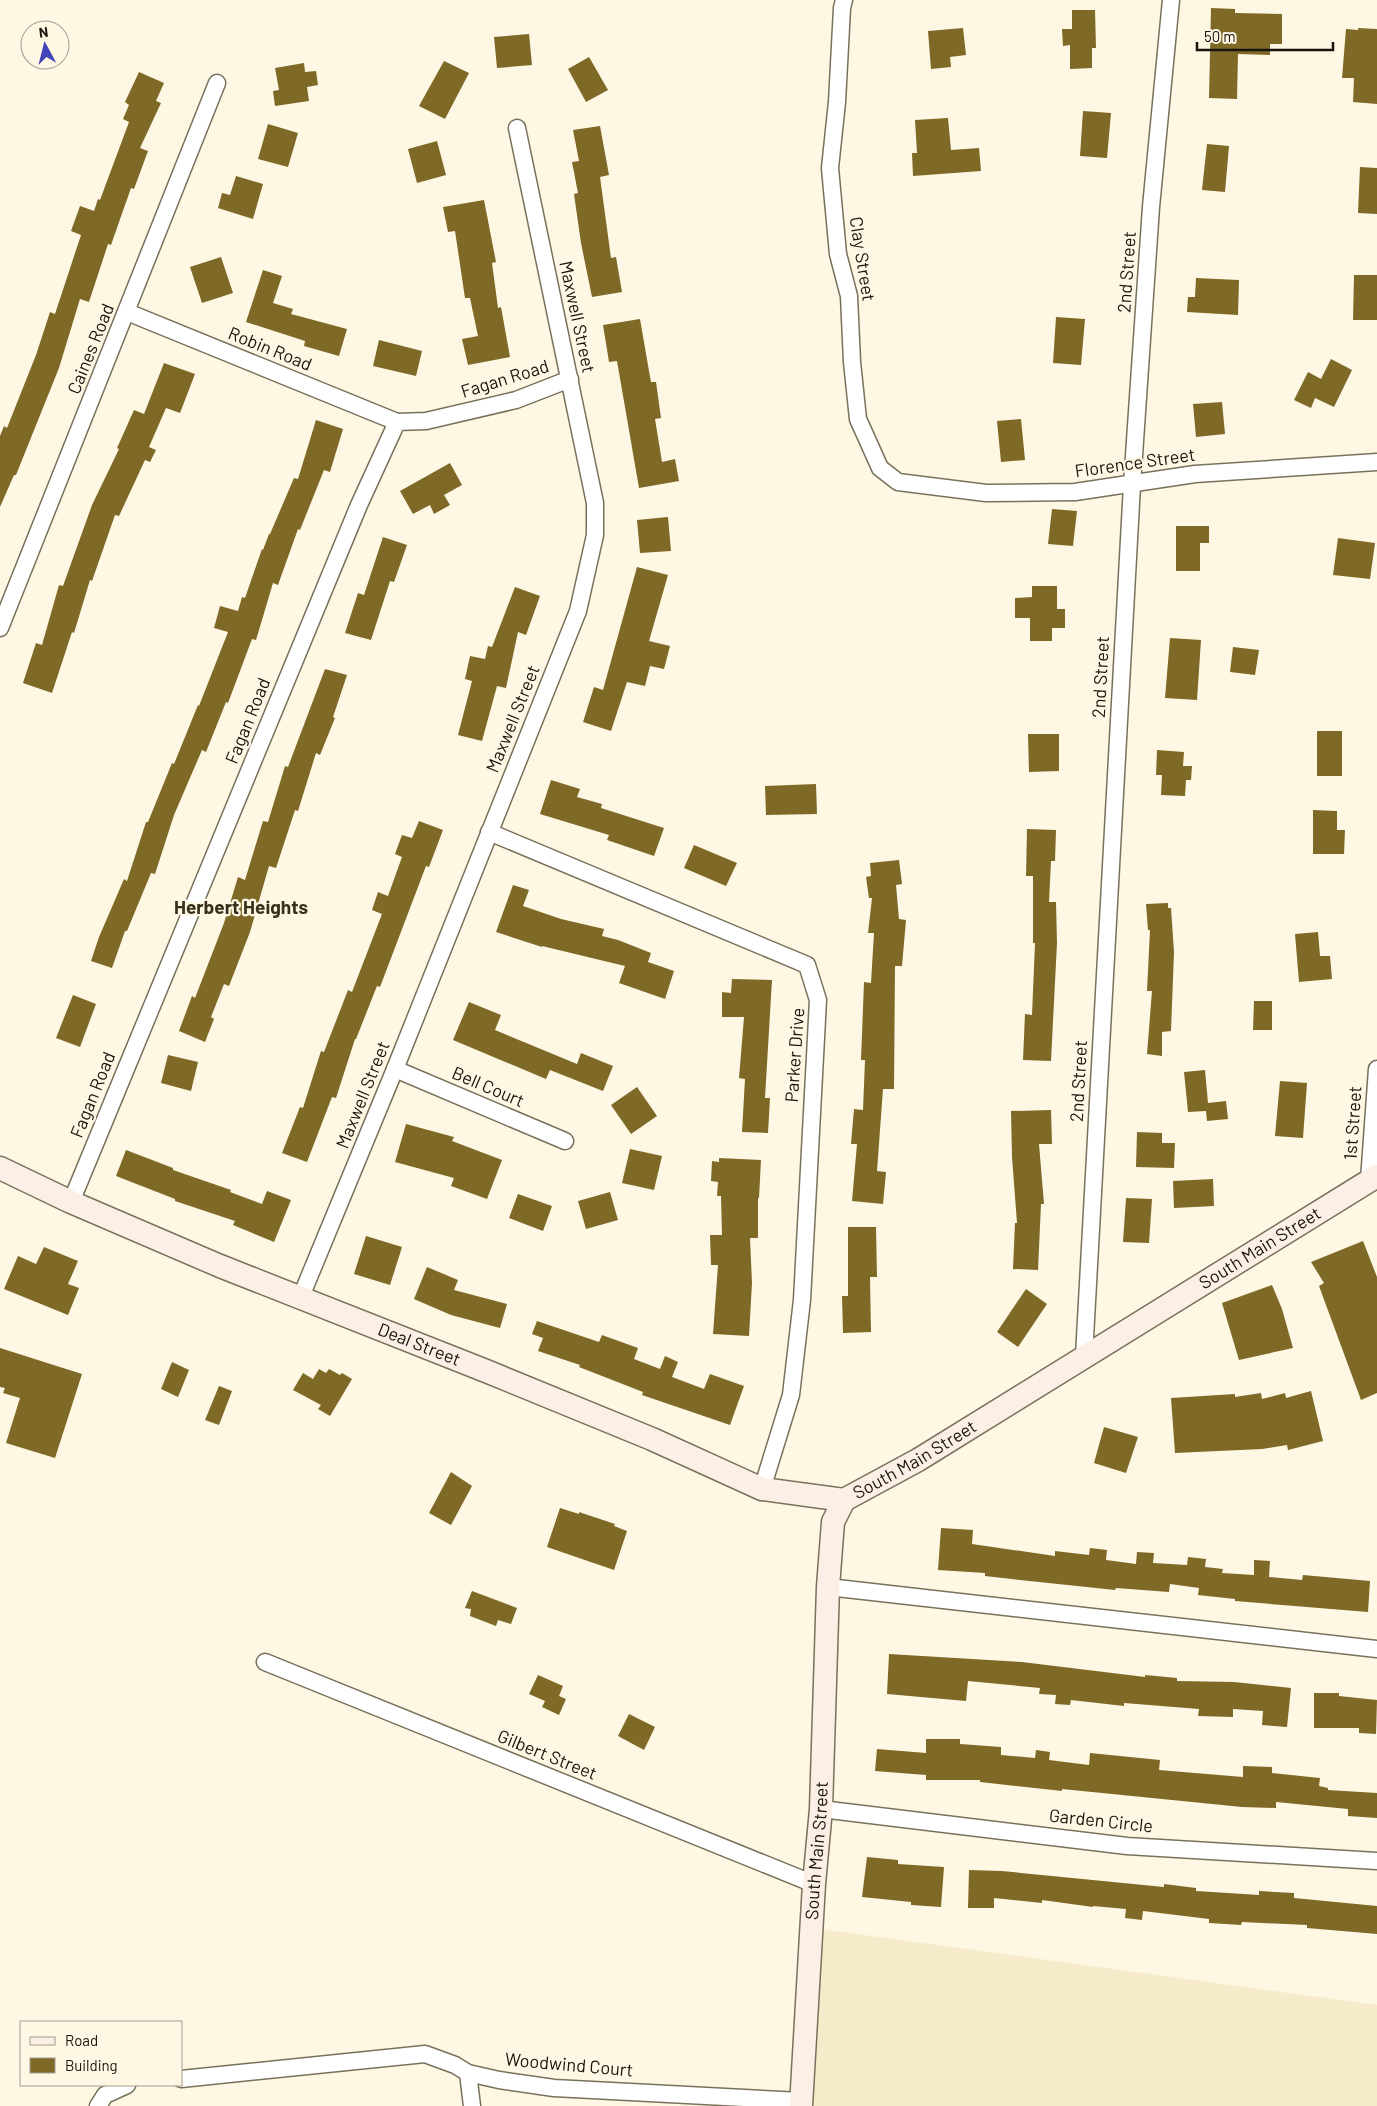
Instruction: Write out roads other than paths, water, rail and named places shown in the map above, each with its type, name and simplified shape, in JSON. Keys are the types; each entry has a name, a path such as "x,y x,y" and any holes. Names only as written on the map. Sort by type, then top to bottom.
{"street":[{"name":"Clay Street","path":"844,0 830,168 838,254 849,296 852,362 858,419 880,468 898,482"},
{"name":"2nd Street","path":"1084,1356 1132,485 1151,207 1171,0"},
{"name":"Caines Road","path":"0,628 217,83"},
{"name":"Maxwell Street","path":"300,1299 395,1070 578,611 592,558 595,535 595,503 517,128"},
{"name":"Robin Road","path":"127,312 397,422"},
{"name":"Fagan Road","path":"70,1202 359,504 397,422 426,421 516,400 570,380"},
{"name":"Florence Street","path":"898,482 986,493 1075,492 1132,485 1195,474 1377,462"},
{"name":"Parker Drive","path":"489,832 806,965 818,1000 802,1300 790,1395 762,1489"},
{"name":"1st Street","path":"1373,1178 1377,1069"},
{"name":"Bell Court","path":"395,1070 565,1141"},
{"name":"Deal Street","path":"0,1168 70,1202 300,1299 504,1379 652,1440 762,1489 844,1500"},
{"name":"South Main Street","path":"801,2104 814,1884 821,1809 828,1587 833,1522 844,1500 918,1460 1373,1178"},
{"path":"828,1587 1377,1649"},
{"name":"Gilbert Street","path":"265,1662 814,1884"},
{"name":"Garden Circle","path":"821,1809 1127,1846 1377,1861"},
{"name":"Woodwind Court","path":"185,2079 425,2054 455,2065 468,2073 499,2080 554,2088 801,2104"},
{"path":"468,2073 472,2106"},
{"path":"98,2106 105,2095 125,2086"}],"district":[{"name":"Herbert Heights","path":"241,907"}]}
